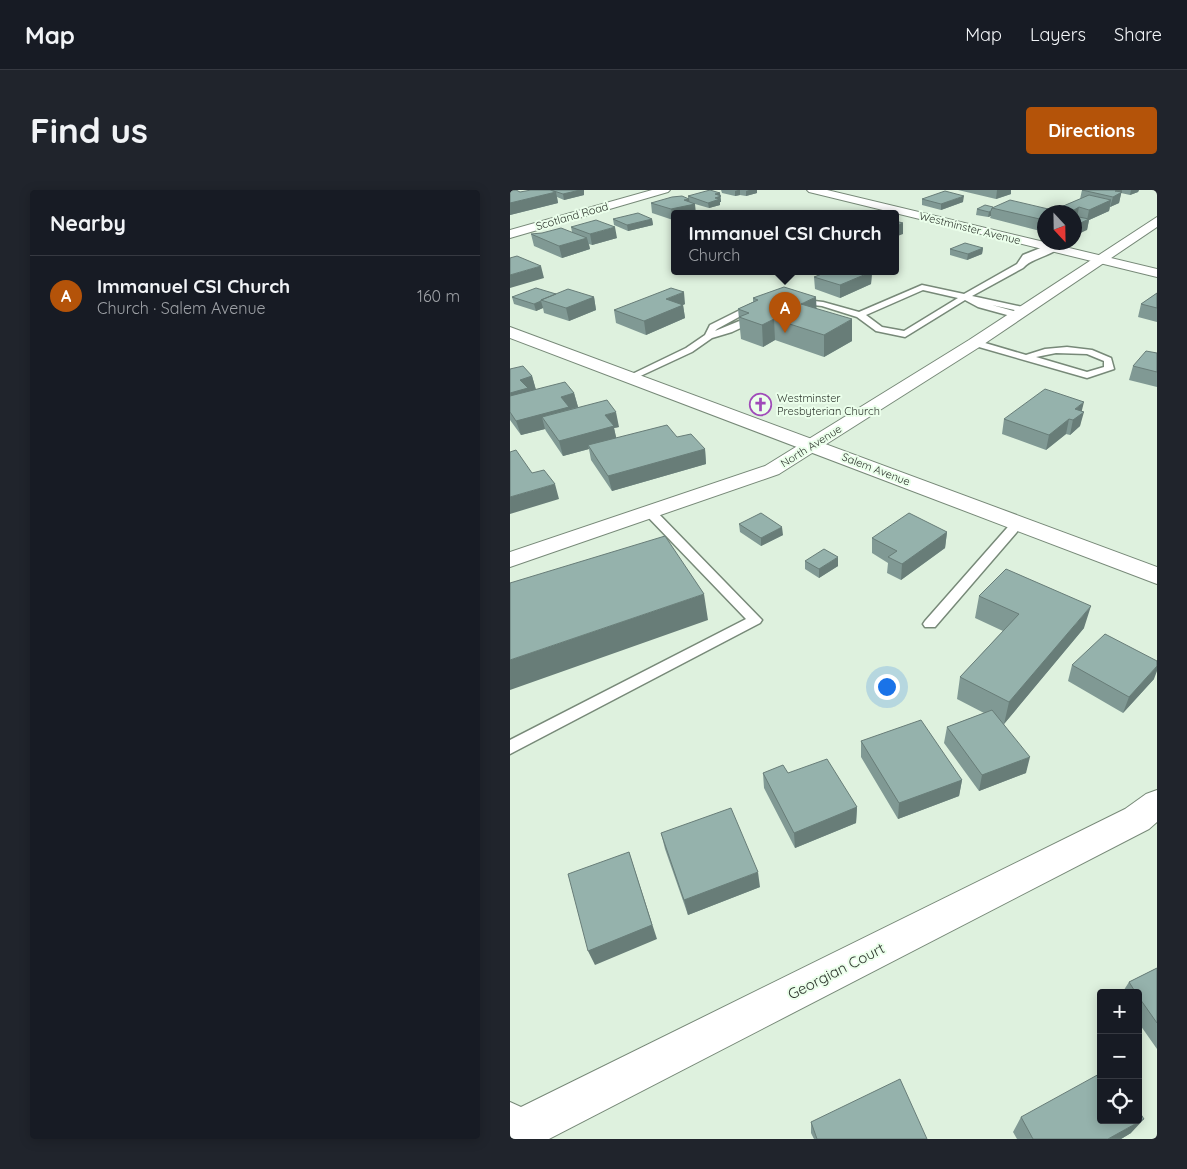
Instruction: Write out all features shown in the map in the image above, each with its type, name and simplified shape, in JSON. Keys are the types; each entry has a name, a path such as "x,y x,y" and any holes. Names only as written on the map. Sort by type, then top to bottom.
{"street":[{"name":"Scotland Road","path":"510,234 664,190"},
{"name":"Westminster Avenue","path":"813,190 898,210"},
{"path":"865,202 881,196"},
{"name":"Westminster Avenue","path":"899,210 1037,244"},
{"name":"North Avenue","path":"510,560 772,470 975,343 1157,221"},
{"name":"Westminster Avenue","path":"1060,250 1157,273"},
{"name":"Salem Avenue","path":"511,333 1157,576"},
{"name":"Georgian Court","path":"511,1129 1137,819 1157,803"}],"lane":[{"path":"790,301 823,304 860,315 879,329 905,334 1020,266 1026,260 1026,257 1046,250"},
{"path":"860,315 922,287 936,288 1021,312"},
{"path":"710,336 713,327 761,304"},
{"path":"631,377 689,350 710,336 729,330 766,313"},
{"path":"975,343 1025,358 1087,375 1109,369 1108,360 1079,350 1046,352 1025,358"},
{"path":"510,748 755,620 650,512"},
{"path":"930,624 1018,523"}],"building":[{"path":"516,190 520,192 550,190 556,192 510,203 510,191"},
{"path":"551,190 580,190 563,194"},
{"path":"710,190 720,193 715,194 721,196 715,198 720,199 708,203 688,196"},
{"path":"1082,190 1118,190 1115,191 1122,192 1113,197"},
{"path":"945,191 964,196 941,204 922,199"},
{"path":"1089,195 1111,200 1089,210 1082,208 1082,205 1066,205"},
{"path":"682,196 689,199 684,200 695,204 671,209 651,203 672,197"},
{"path":"1010,200 1037,206 1037,218 992,208"},
{"path":"985,205 993,207 991,211 977,209"},
{"path":"638,213 652,219 627,225 613,219"},
{"path":"1082,218 1089,219 1082,222"},
{"path":"596,220 615,227 590,234 571,227"},
{"path":"561,228 587,238 559,246 531,234 542,233"},
{"path":"965,243 983,248 968,254 950,249"},
{"path":"517,256 541,266 510,275 510,258"},
{"path":"819,275 864,275 840,285 814,277"},
{"path":"784,287 816,297 801,304 852,319 824,335 774,319 762,325 739,317 749,313 738,309 758,300 753,298"},
{"path":"536,288 556,294 534,304 512,297"},
{"path":"671,288 684,292 666,299 683,305 644,321 614,310"},
{"path":"568,289 594,297 566,308 541,300"},
{"path":"1157,293 1157,308 1141,304"},
{"path":"1146,351 1157,353 1157,372 1133,366"},
{"path":"523,366 532,376 520,380 528,388 510,393 510,369"},
{"path":"565,382 574,393 561,397 569,407 516,421 510,412 510,396"},
{"path":"1045,389 1084,402 1075,409 1084,412 1073,420 1069,419 1049,435 1004,419"},
{"path":"607,400 616,412 605,415 614,426 559,441 542,417"},
{"path":"667,425 677,437 691,434 705,449 608,476 588,445"},
{"path":"516,450 532,473 544,470 555,484 510,497 510,452"},
{"path":"761,513 782,527 761,538 739,524"},
{"path":"909,513 947,532 902,564 888,557 897,551 872,538"},
{"path":"665,536 704,594 510,660 510,583"},
{"path":"824,549 838,557 819,569 805,561"},
{"path":"1006,569 1091,606 1009,702 960,677 1019,614 979,596"},
{"path":"1105,634 1157,661 1157,666 1129,697 1072,665"},
{"path":"992,710 1030,757 982,775 947,727"},
{"path":"921,720 962,780 899,803 861,741"},
{"path":"827,759 857,807 794,833 763,773 783,765 788,773"},
{"path":"731,808 758,872 684,900 661,833"},
{"path":"629,852 652,925 588,951 568,874"},
{"path":"1157,968 1157,1023 1142,1002 1142,989 1133,989 1129,982"},
{"path":"1097,1075 1097,1124 1135,1124 1108,1139 1033,1139 1021,1117"},
{"path":"900,1079 927,1139 817,1139 811,1122"}],"place":[{"name":"Immanuel CSI Church","path":"785,333"},
{"name":"Westminster Presbyterian Church","path":"761,404"}]}
